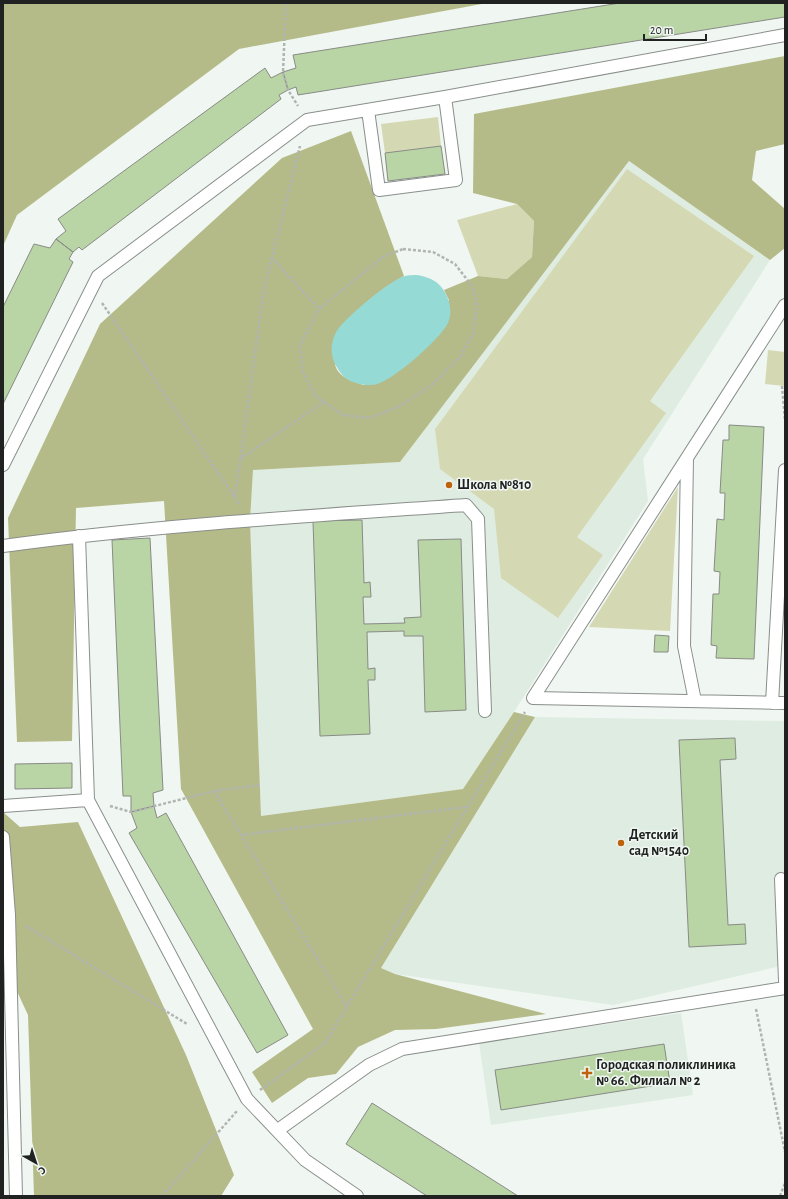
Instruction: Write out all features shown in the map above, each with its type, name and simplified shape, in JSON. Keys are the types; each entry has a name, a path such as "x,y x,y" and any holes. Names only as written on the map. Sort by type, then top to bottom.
{"lane":[{"path":"3,465 98,276 307,120 445,97 785,35"},
{"path":"368,110 379,190 456,180 445,97"},
{"path":"533,698 785,305"},
{"path":"687,458 684,646 695,701"},
{"path":"772,703 785,470"},
{"path":"3,546 79,536 250,521 466,505 478,519 485,711"},
{"path":"79,536 88,800 247,1098 305,1160 357,1196"},
{"path":"533,698 785,703"},
{"path":"3,806 88,800"},
{"path":"3,837 9,915 16,1196"},
{"path":"781,880 785,981"},
{"path":"278,1130 369,1065 402,1049 785,988"}],"path":[{"path":"286,3 283,72 288,90"},
{"path":"235,497 264,288 307,120"},
{"path":"403,249 433,252 456,264 472,286 477,305 473,334 460,358 434,383 402,405 370,418 343,415 315,396 302,370 300,345 319,309 383,257 403,249"},
{"path":"272,258 319,309"},
{"path":"92,288 250,521"},
{"path":"782,386 785,420"},
{"path":"240,459 324,402"},
{"path":"162,1196 247,1098 325,1043 533,698"},
{"path":"131,812 214,791 260,784"},
{"path":"214,791 347,1007"},
{"path":"240,835 467,807"},
{"path":"9,915 198,1031 209,1025"},
{"path":"753,993 785,1152"},
{"path":"780,1196 785,1183"}],"shaded area":[{"name":"Школа №810","path":"629,161 770,260 643,459 648,501 514,712 463,789 261,816 250,521 253,470 400,462"},
{"name":"Детский сад №1540","path":"535,717 785,721 785,965 613,1005 395,974 381,968"},
{"name":"Городская поликлиника № 66. Филиал № 2","path":"681,1013 693,1095 491,1125 479,1043"}],"green space":[{"path":"3,3 487,3 239,49 17,215 3,246"},
{"path":"785,56 785,144 756,151 752,180 785,209 785,248 770,260 629,161 400,462 253,470 250,521 261,816 463,789 514,712 535,717 381,968 395,974 546,1014 436,1029 395,1030 358,1047 336,1074 308,1078 272,1103 252,1072 313,1029 181,789 164,501 76,508 72,741 17,742 8,518 100,324 282,158 351,131 404,276 369,300 338,330 335,356 336,369 342,376 364,385 449,300 444,290 478,276 507,279 532,257 534,221 517,204 473,193 474,114"},
{"path":"438,117 441,146 385,153 381,124"},
{"path":"627,169 754,256 650,401 666,413 577,537 603,555 558,618 501,578 494,509 440,469 435,429"},
{"path":"517,204 534,221 532,257 507,279 478,276 457,220"},
{"path":"768,350 785,352 785,386 765,384"},
{"path":"678,487 670,631 589,627"},
{"path":"3,812 20,827 78,822 186,1055 234,1175 221,1196 34,1196 28,1015 3,961"}],"water":[{"path":"417,275 431,279 444,290 450,307 450,318 448,323 427,348 395,375 385,381 377,384 364,385 348,380 341,374 332,355 332,344 338,329 360,308 390,284 405,276"}],"building":[{"path":"620,3 785,3 785,17 298,95 296,87 288,90 283,72 296,68 293,55"},
{"path":"265,68 271,78 283,72 288,90 279,95 281,99 82,250 79,247 73,252 56,239 66,231 58,219"},
{"path":"441,146 445,174 388,181 385,153"},
{"path":"56,239 73,252 69,259 73,262 3,404 3,307 34,244 50,248"},
{"path":"729,425 764,427 754,659 716,658 717,646 711,645 713,594 719,594 720,572 714,571 717,519 724,520 725,493 720,493 723,440 729,440"},
{"path":"362,520 364,583 370,582 371,597 363,597 364,624 405,623 404,618 421,617 418,540 461,539 466,710 425,712 423,636 404,636 404,631 367,632 368,669 375,668 375,680 368,680 370,734 320,736 313,521"},
{"path":"150,538 163,790 153,793 154,806 131,812 131,796 123,796 112,540"},
{"path":"655,635 669,636 668,652 654,652"},
{"path":"735,738 736,759 720,760 728,925 745,924 746,944 689,947 679,740"},
{"path":"72,763 72,788 15,789 15,764"},
{"path":"154,806 157,818 166,813 288,1035 257,1053 129,833 137,828 131,812"},
{"path":"664,1044 670,1083 501,1110 495,1070"},
{"path":"372,1103 518,1196 427,1196 346,1144"}],"place":[{"name":"Школа №810","path":"449,485"},
{"name":"Детский сад №1540","path":"621,843"},
{"name":"Городская поликлиника № 66. Филиал № 2","path":"587,1073"}]}
